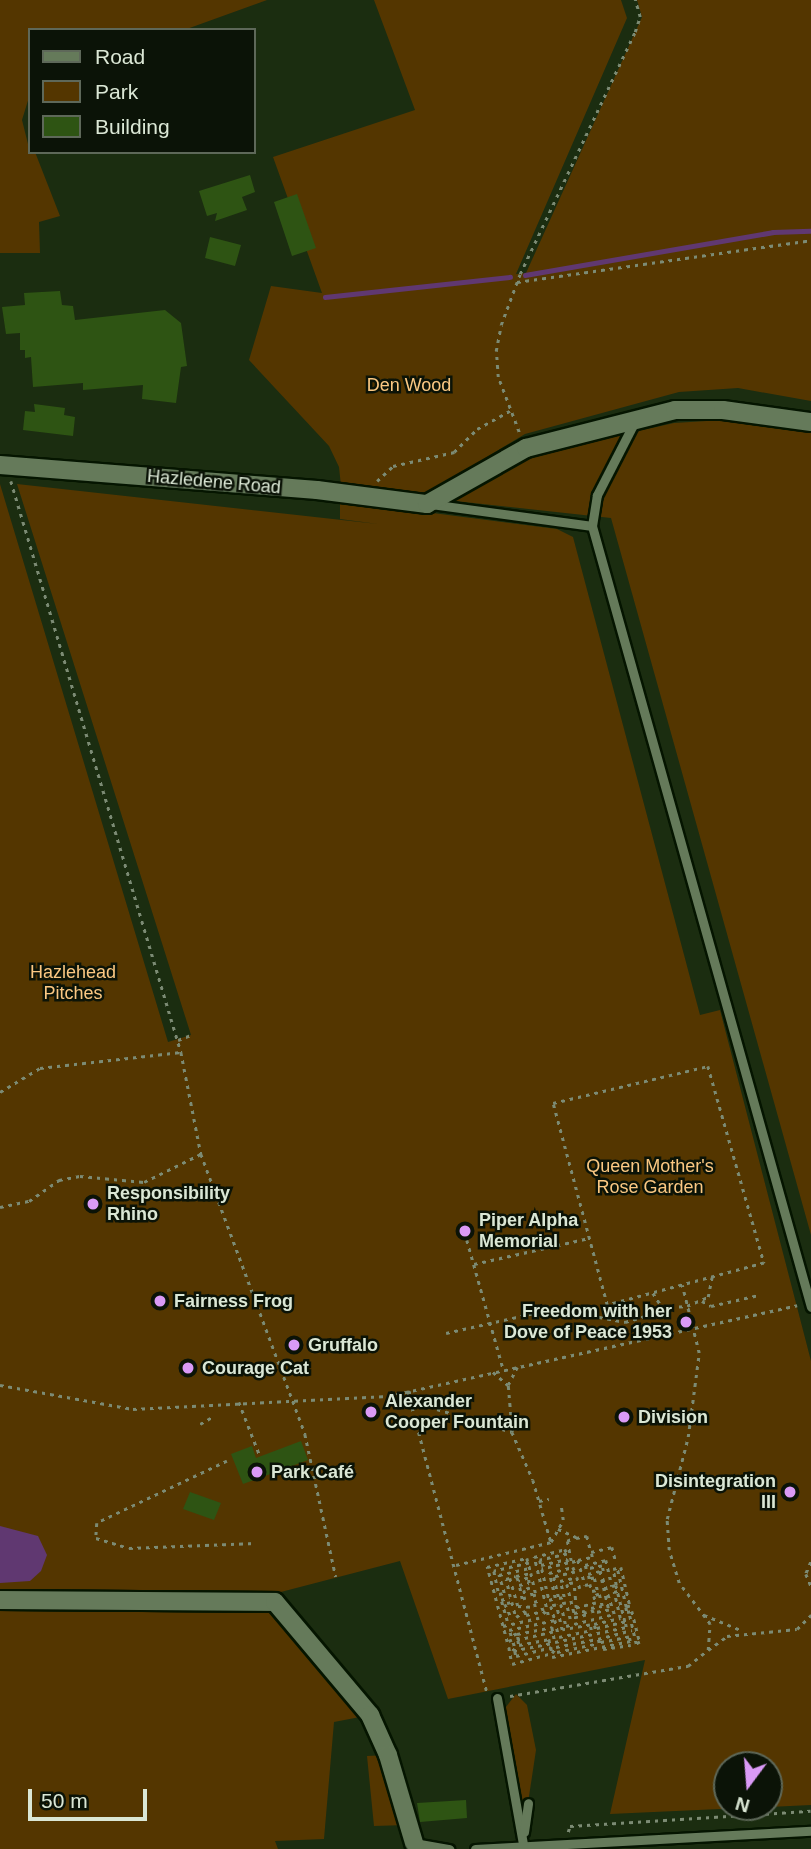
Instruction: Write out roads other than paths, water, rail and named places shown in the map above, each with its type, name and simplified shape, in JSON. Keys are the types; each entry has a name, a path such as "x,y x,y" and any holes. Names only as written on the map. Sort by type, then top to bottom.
{"street":[{"path":"428,504 526,447 675,410 723,410 811,422"},
{"name":"Hazledene Road","path":"3,465 363,495 428,504"},
{"path":"0,1600 275,1602 370,1715 388,1755 414,1843"}],"lane":[{"path":"636,419 597,495 592,526 810,1305"},
{"path":"428,504 592,526"},
{"path":"497,1698 523,1844"},
{"path":"523,1844 528,1803"},
{"path":"475,1849 523,1844 811,1831"},
{"path":"414,1843 449,1849"}],"waterway":[{"path":"525,275 773,232 811,231"},
{"path":"325,297 510,277"}],"place":[{"name":"Responsibility Rhino","path":"93,1204"},
{"name":"Piper Alpha Memorial","path":"465,1231"},
{"name":"Fairness Frog","path":"160,1301"},
{"name":"Freedom with her Dove of Peace 1953","path":"686,1322"},
{"name":"Gruffalo","path":"294,1345"},
{"name":"Courage Cat","path":"188,1368"},
{"name":"Alexander Cooper Fountain","path":"371,1412"},
{"name":"Division","path":"624,1417"},
{"name":"Park Café","path":"257,1472"},
{"name":"Disintegration III","path":"790,1492"}],"park label":[{"name":"Den Wood","path":"409,385"},
{"name":"Hazlehead Pitches","path":"73,983"},
{"name":"Queen Mother's Rose Garden","path":"650,1177"}]}
